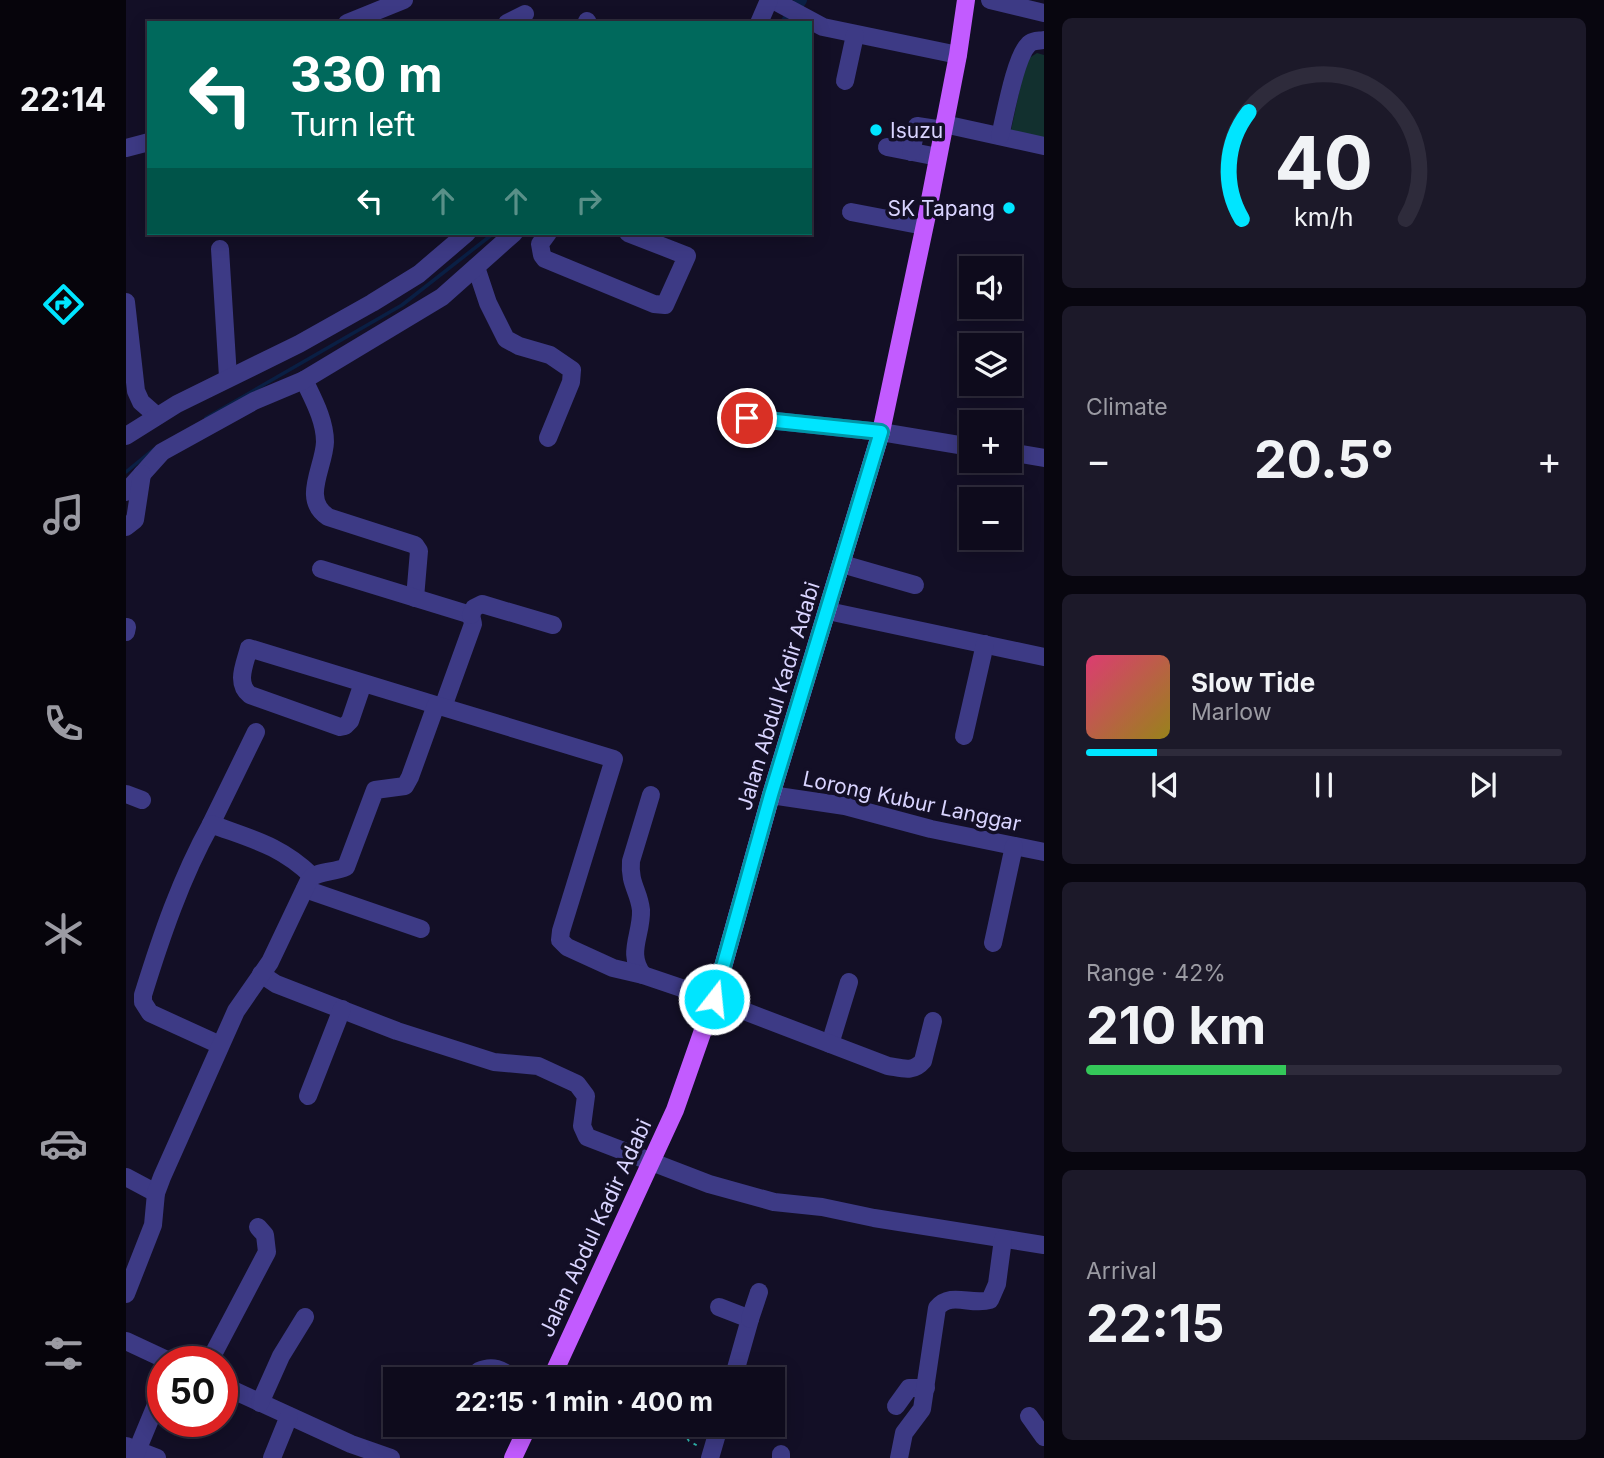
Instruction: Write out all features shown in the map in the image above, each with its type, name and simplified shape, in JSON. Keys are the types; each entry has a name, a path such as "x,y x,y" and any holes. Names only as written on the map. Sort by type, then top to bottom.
{"main road":[{"name":"Jalan Abdul Kadir Adabi","path":"557,1367 675,1110 714,999 771,795 881,432 944,127 966,0"},
{"path":"513,1458 523,1437"}],"street":[{"path":"352,21 404,0"},
{"path":"990,0 1044,13"},
{"path":"760,21 773,1 803,21"},
{"path":"511,21 525,14"},
{"path":"817,30 958,55"},
{"path":"845,80 855,35"},
{"path":"1000,136 1021,57 1028,45 1044,40"},
{"path":"911,152 917,126 944,127 1044,146"},
{"path":"126,148 147,143"},
{"path":"887,147 938,157"},
{"path":"851,212 924,226"},
{"path":"126,436 228,377 299,344 372,303 419,274 465,235"},
{"path":"126,492 162,452 254,401 304,380 442,297 512,235"},
{"path":"547,235 540,244 545,259 663,306 668,303 687,256 633,235"},
{"path":"219,249 228,377"},
{"path":"475,267 488,303 506,339 519,346 550,355 572,370 571,382 548,438"},
{"path":"126,302 136,391 141,402 158,416"},
{"path":"304,380 316,405 325,441 316,485 316,500 320,511 328,517 415,545 419,551 415,598"},
{"path":"747,418 881,432 959,445"},
{"path":"1022,454 1044,458"},
{"path":"126,527 135,520 142,474"},
{"path":"842,564 915,585"},
{"path":"321,569 471,615"},
{"path":"126,1294 153,1225 156,1193 236,1011 270,962 308,882 346,867 375,790 405,786 472,624 471,615 474,608 482,604 553,625"},
{"path":"828,611 1044,657"},
{"path":"964,736 985,644"},
{"path":"363,683 350,721 345,726 335,726 250,695 243,690 241,683 249,648 614,759 581,861 560,940 567,947 613,968 643,975 714,999 888,1066 910,1069 923,1061 933,1021"},
{"path":"220,1045 150,1013 143,1002 143,995 174,902 256,732"},
{"path":"643,975 635,962 633,952 641,909 630,871 651,795"},
{"name":"Lorong Kubur Langgar","path":"771,795 845,806 931,829 1044,852"},
{"path":"211,824 291,856 308,882 421,929"},
{"path":"993,943 1014,846"},
{"path":"261,974 276,984 397,1031 494,1062 538,1066 577,1084 586,1096 582,1126 587,1138 709,1184 774,1202 822,1207 1044,1245"},
{"path":"830,1045 849,982"},
{"path":"309,1096 342,1010"},
{"path":"126,1177 156,1193"},
{"path":"217,1346 267,1252 265,1235 258,1227"},
{"path":"899,1458 901,1439 922,1409 937,1308 951,1299 978,1302 990,1300 997,1284 1003,1239"},
{"path":"736,1367 759,1292"},
{"path":"719,1307 750,1319"},
{"path":"260,1402 281,1356 305,1317"},
{"path":"126,1341 147,1351"},
{"path":"896,1406 909,1388 926,1388"},
{"path":"238,1392 351,1444 390,1458"},
{"path":"272,1458 289,1416"},
{"path":"1029,1416 1044,1437"},
{"path":"147,1422 133,1451 157,1458"},
{"path":"711,1456 716,1437"}],"path":[{"path":"687,1437 711,1456"}],"green space":[{"path":"1037,53 1044,55 1044,138 1011,130 1026,60"}],"waterway":[{"path":"787,21 801,0"},
{"path":"206,418 402,305 491,235"},
{"path":"126,472 154,449"}],"place":[{"name":"Isuzu","path":"876,130"},
{"name":"SK Tapang","path":"1009,208"}],"route":[{"path":"714,999 771,795 881,432 747,418"}]}
